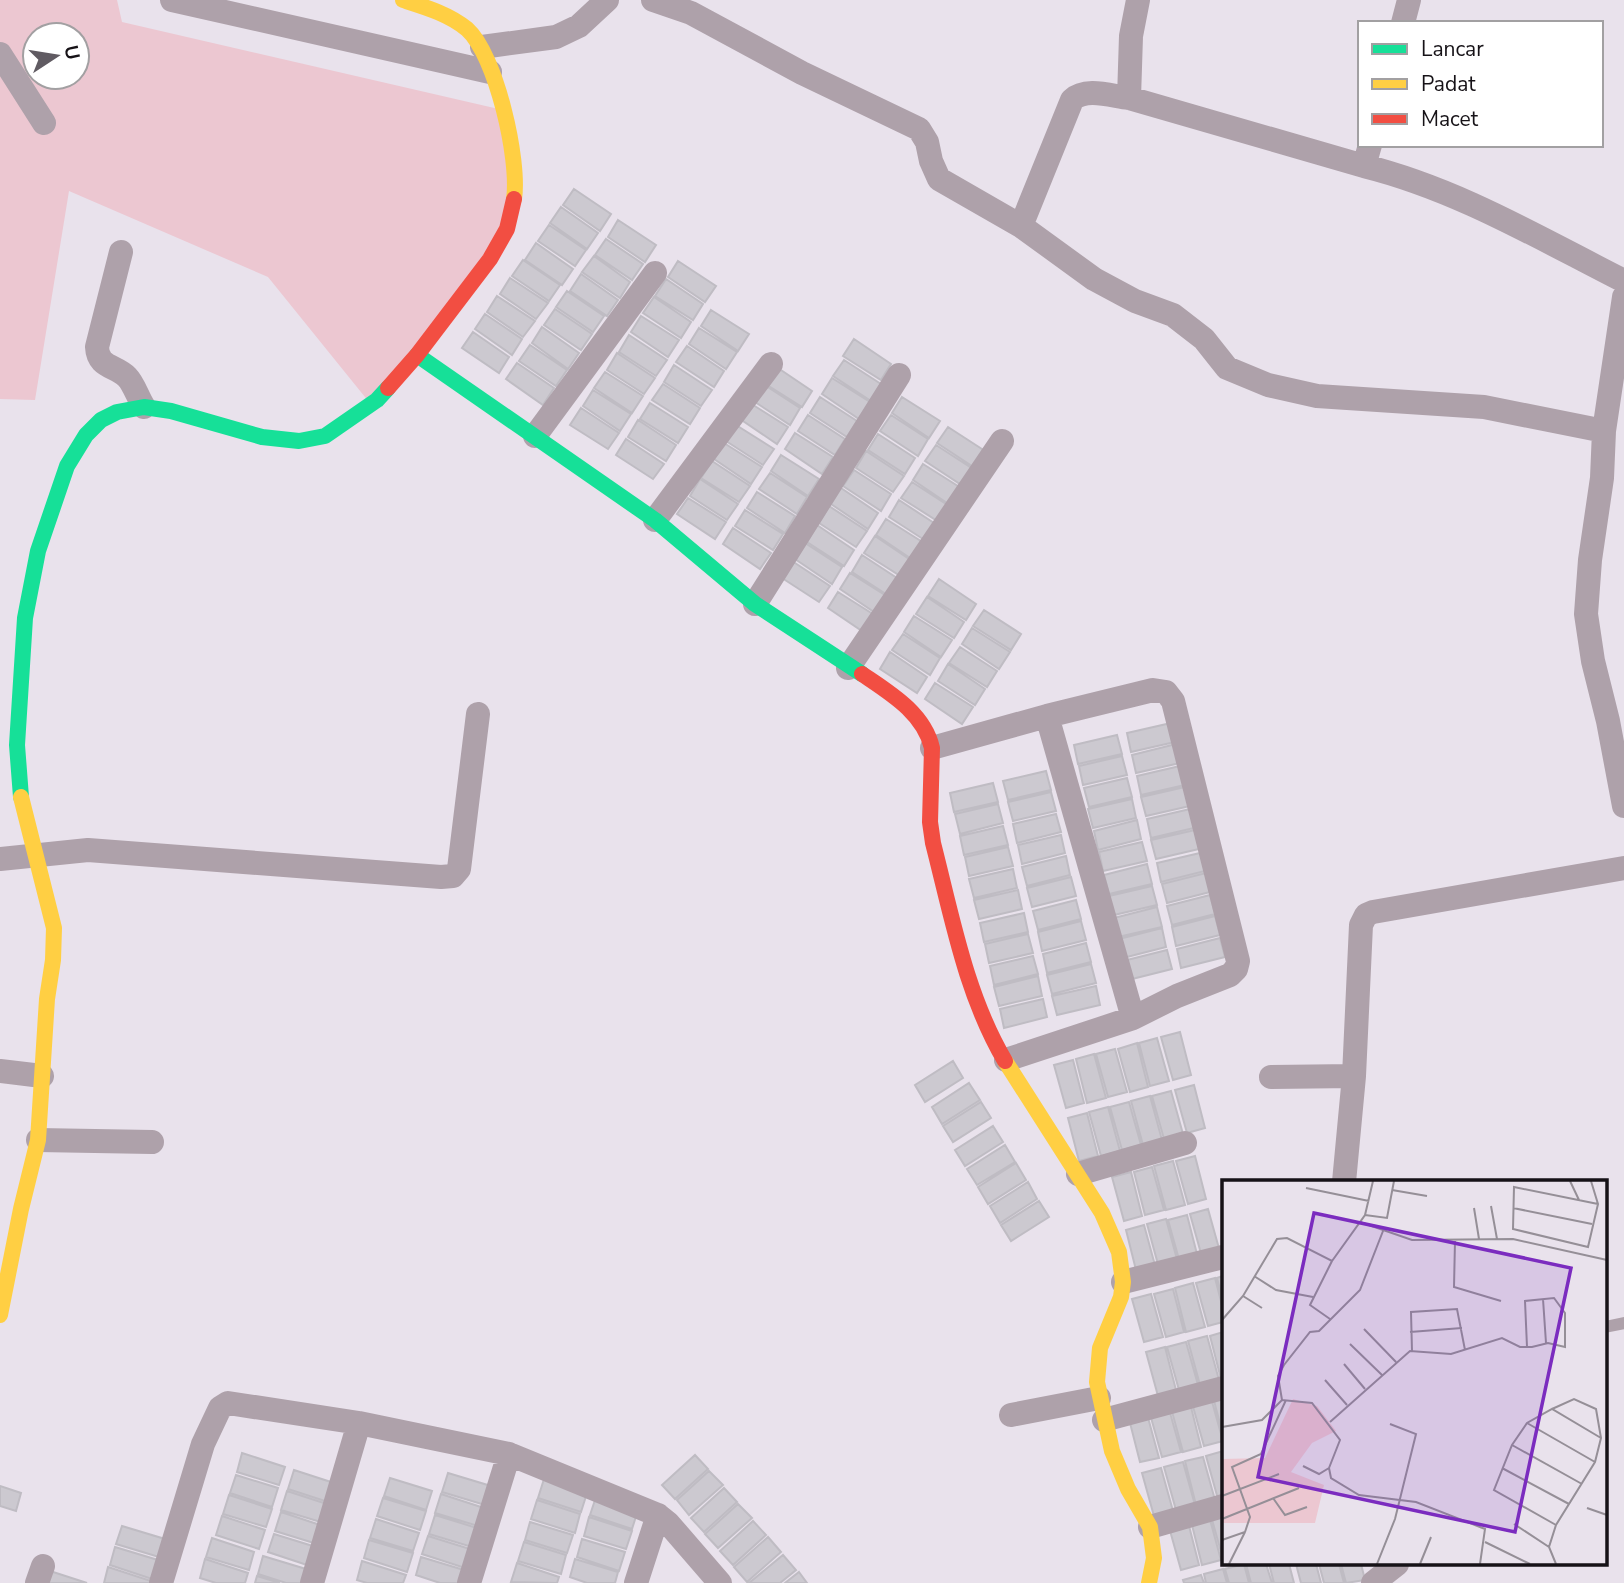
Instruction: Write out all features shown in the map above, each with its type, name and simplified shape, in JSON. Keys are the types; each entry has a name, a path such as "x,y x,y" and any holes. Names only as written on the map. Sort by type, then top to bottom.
{"street":[{"path":"172,0 490,72"},
{"path":"0,1315 38,1140 54,928 21,803 17,745 25,618 38,551 67,466 86,435 102,420 117,412 144,407 171,411 262,437 299,441 325,436 377,400 417,355 490,259 507,229 515,195 514,158 507,119 477,39 459,23 430,8 403,0"},
{"path":"482,47 556,37 579,26 607,0"},
{"path":"653,0 691,13 802,73 919,129 927,142 939,179 1021,226 1094,279 1135,301 1173,315 1204,339 1227,368 1268,385 1317,396 1485,407 1604,431"},
{"path":"1129,98 1131,36 1138,0"},
{"path":"1404,21 1409,0"},
{"path":"0,54 44,123"},
{"path":"1021,226 1072,100 1078,94 1090,93 1129,98 1367,156 1467,201 1624,281"},
{"path":"121,252 97,356 102,363 129,378 144,407"},
{"path":"534,436 655,273"},
{"path":"1624,297 1604,431 1602,478 1590,560 1586,614 1593,661 1608,721 1624,806"},
{"path":"417,355 655,520 754,604 848,668 898,698 912,710 930,739 930,822 947,901 973,994 992,1039 1112,1233 1122,1265 1121,1297 1100,1348 1097,1382 1101,1409 1119,1471 1150,1527 1154,1558 1149,1583"},
{"path":"655,520 771,364"},
{"path":"754,604 899,375"},
{"path":"848,668 1002,441"},
{"path":"932,748 1153,690 1166,692 1173,701 1238,961 1237,969 1230,975 1177,996 1133,1018 1006,1060"},
{"path":"0,859 88,850 453,876 459,869 478,714"},
{"path":"1047,716 1133,1018"},
{"path":"1344,1180 1361,925 1366,915 1624,868"},
{"path":"0,1071 42,1076"},
{"path":"1271,1077 1353,1076"},
{"path":"38,1140 152,1142"},
{"path":"1077,1174 1185,1143"},
{"path":"1123,1282 1222,1257"},
{"path":"1012,1415 1101,1409 1222,1388"},
{"path":"161,1583 202,1444 220,1408 219,1399 359,1423 509,1454 658,1515 720,1583"},
{"path":"312,1583 359,1423"},
{"path":"469,1583 509,1454"},
{"path":"1150,1527 1222,1506"},
{"path":"636,1583 658,1515"},
{"path":"1373,1583 1394,1566"}],"lane":[{"path":"1606,1327 1624,1323"}],"shaded area":[{"path":"0,0 117,0 122,22 503,110 520,174 493,259 369,402 268,277 69,191 35,400 0,399"}],"building":[{"path":"574,189 611,214 600,231 563,205"},
{"path":"561,207 598,233 587,249 550,223"},
{"path":"618,220 656,245 645,262 608,237"},
{"path":"549,225 586,250 575,266 538,241"},
{"path":"606,239 643,264 632,280 595,255"},
{"path":"536,243 573,269 562,285 525,260"},
{"path":"594,256 630,282 620,298 582,272"},
{"path":"523,260 560,285 549,301 512,276"},
{"path":"678,261 716,286 705,302 668,277"},
{"path":"581,274 618,300 607,316 570,291"},
{"path":"510,278 548,303 536,319 500,294"},
{"path":"666,279 703,304 693,320 655,296"},
{"path":"567,291 604,316 593,332 556,307"},
{"path":"497,296 535,321 523,337 487,312"},
{"path":"654,297 691,322 681,338 643,313"},
{"path":"555,309 592,334 581,350 544,325"},
{"path":"711,310 749,334 738,351 701,326"},
{"path":"485,314 522,339 512,355 475,329"},
{"path":"641,316 679,340 668,357 631,332"},
{"path":"542,327 579,353 568,369 532,343"},
{"path":"699,328 737,352 726,369 689,344"},
{"path":"473,332 509,357 499,373 462,348"},
{"path":"629,335 667,360 656,376 619,352"},
{"path":"854,339 891,364 881,380 843,356"},
{"path":"530,345 567,370 556,386 519,361"},
{"path":"687,346 724,371 714,387 676,362"},
{"path":"617,353 655,378 644,394 607,370"},
{"path":"844,360 881,384 871,401 833,376"},
{"path":"517,363 554,388 543,405 506,379"},
{"path":"674,365 712,390 701,406 664,382"},
{"path":"775,366 812,391 802,407 764,383"},
{"path":"605,372 643,396 632,413 594,388"},
{"path":"832,378 870,402 859,419 822,394"},
{"path":"663,384 700,408 690,424 652,400"},
{"path":"763,384 800,408 790,425 752,400"},
{"path":"593,390 631,414 620,431 583,406"},
{"path":"820,397 857,421 847,437 810,413"},
{"path":"902,397 940,421 929,438 892,413"},
{"path":"650,403 688,427 678,443 640,419"},
{"path":"750,403 788,427 777,444 740,419"},
{"path":"581,408 619,433 608,449 570,425"},
{"path":"808,415 845,439 835,455 798,431"},
{"path":"891,415 928,439 918,456 880,431"},
{"path":"638,420 676,445 666,461 628,437"},
{"path":"736,425 774,449 763,465 726,441"},
{"path":"948,427 985,451 975,468 937,443"},
{"path":"795,433 833,457 822,474 785,449"},
{"path":"878,434 915,458 905,474 868,450"},
{"path":"626,439 664,464 653,479 616,455"},
{"path":"724,443 762,467 751,484 714,459"},
{"path":"936,445 973,469 963,486 925,461"},
{"path":"866,451 904,476 893,492 856,468"},
{"path":"781,455 819,479 808,496 771,471"},
{"path":"712,461 750,486 739,502 701,478"},
{"path":"923,464 961,488 950,505 913,480"},
{"path":"854,470 891,494 881,511 843,486"},
{"path":"770,473 807,497 797,514 759,489"},
{"path":"700,479 738,504 727,520 690,496"},
{"path":"912,482 949,506 939,522 901,498"},
{"path":"841,488 878,513 868,529 831,504"},
{"path":"757,492 795,516 785,533 747,508"},
{"path":"688,498 726,522 715,539 677,514"},
{"path":"899,500 937,525 926,541 889,517"},
{"path":"829,506 867,531 856,547 819,523"},
{"path":"745,510 783,534 773,550 735,526"},
{"path":"886,519 924,543 913,560 876,535"},
{"path":"817,525 854,550 844,566 807,542"},
{"path":"733,528 771,553 760,569 723,544"},
{"path":"875,536 912,561 902,577 864,553"},
{"path":"805,543 842,567 832,584 795,559"},
{"path":"862,555 900,580 889,596 852,572"},
{"path":"792,561 830,586 819,602 782,578"},
{"path":"850,573 888,597 877,614 840,589"},
{"path":"939,579 976,604 966,620 928,596"},
{"path":"838,592 876,616 865,633 828,608"},
{"path":"927,597 964,622 954,638 916,614"},
{"path":"984,610 1021,634 1011,650 973,626"},
{"path":"914,616 952,640 941,657 904,632"},
{"path":"972,628 1010,652 999,669 962,644"},
{"path":"903,634 940,658 930,675 892,650"},
{"path":"960,647 997,671 987,687 949,663"},
{"path":"890,652 927,677 917,693 880,669"},
{"path":"948,664 985,689 975,705 938,681"},
{"path":"935,683 973,707 962,724 925,699"},
{"path":"1171,723 1175,742 1131,752 1127,733"},
{"path":"1117,735 1122,754 1078,764 1074,745"},
{"path":"1176,744 1180,763 1136,773 1132,755"},
{"path":"1122,756 1127,775 1083,785 1079,766"},
{"path":"1180,766 1185,785 1141,795 1137,776"},
{"path":"1046,771 1051,790 1008,800 1003,781"},
{"path":"1127,778 1132,797 1089,807 1084,788"},
{"path":"993,783 998,802 954,812 950,793"},
{"path":"1185,787 1190,806 1146,816 1141,797"},
{"path":"1051,792 1056,811 1013,821 1008,802"},
{"path":"1132,799 1136,818 1093,828 1088,809"},
{"path":"998,804 1003,823 960,834 955,814"},
{"path":"1190,809 1194,828 1151,838 1147,819"},
{"path":"1056,814 1061,832 1017,843 1013,824"},
{"path":"1137,820 1141,839 1098,850 1094,831"},
{"path":"1003,826 1008,845 964,855 960,836"},
{"path":"1195,830 1199,849 1156,859 1151,840"},
{"path":"1061,835 1065,853 1022,864 1018,845"},
{"path":"1142,842 1147,861 1103,871 1099,852"},
{"path":"1008,847 1013,866 969,876 965,857"},
{"path":"1200,853 1205,871 1161,882 1157,863"},
{"path":"1066,856 1070,875 1027,886 1022,867"},
{"path":"1147,864 1152,884 1109,894 1104,875"},
{"path":"1013,869 1017,888 974,898 969,879"},
{"path":"1206,873 1210,892 1167,903 1162,884"},
{"path":"1071,877 1076,896 1032,907 1027,888"},
{"path":"1152,886 1157,905 1114,915 1109,896"},
{"path":"1018,890 1022,909 979,919 974,900"},
{"path":"1210,895 1215,914 1172,925 1167,906"},
{"path":"1076,900 1081,919 1038,930 1033,911"},
{"path":"1157,907 1162,927 1118,937 1114,918"},
{"path":"1024,913 1028,932 984,942 980,923"},
{"path":"1215,916 1220,935 1176,946 1172,927"},
{"path":"1081,921 1086,940 1042,951 1038,932"},
{"path":"1162,928 1166,947 1123,958 1119,939"},
{"path":"1028,934 1033,953 989,963 985,944"},
{"path":"1220,938 1225,957 1181,968 1177,949"},
{"path":"1086,943 1091,962 1047,973 1043,954"},
{"path":"1167,950 1172,969 1128,980 1123,961"},
{"path":"1033,956 1038,974 994,985 990,966"},
{"path":"1091,964 1096,983 1052,994 1047,975"},
{"path":"1038,976 1042,996 999,1006 994,987"},
{"path":"1096,986 1100,1005 1057,1015 1052,996"},
{"path":"1043,999 1047,1017 1004,1028 1000,1009"},
{"path":"1180,1032 1191,1075 1173,1080 1161,1037"},
{"path":"1157,1038 1169,1081 1150,1086 1139,1043"},
{"path":"1137,1043 1148,1087 1130,1092 1118,1049"},
{"path":"1115,1049 1127,1092 1108,1097 1096,1054"},
{"path":"1094,1054 1106,1098 1087,1103 1076,1059"},
{"path":"1073,1060 1084,1103 1066,1108 1054,1065"},
{"path":"953,1061 963,1078 925,1102 915,1085"},
{"path":"969,1083 980,1100 942,1124 932,1107"},
{"path":"1194,1085 1205,1128 1187,1133 1175,1090"},
{"path":"1171,1091 1183,1134 1164,1139 1152,1096"},
{"path":"1150,1096 1162,1140 1143,1145 1131,1101"},
{"path":"981,1102 991,1118 953,1142 943,1126"},
{"path":"1129,1102 1141,1145 1122,1150 1110,1107"},
{"path":"1108,1107 1120,1151 1101,1156 1089,1112"},
{"path":"1087,1113 1098,1156 1079,1161 1068,1118"},
{"path":"993,1126 1003,1142 965,1166 955,1150"},
{"path":"1005,1145 1015,1162 977,1185 967,1169"},
{"path":"1195,1156 1206,1199 1188,1204 1176,1161"},
{"path":"1173,1161 1185,1205 1166,1210 1154,1166"},
{"path":"1016,1163 1026,1180 988,1204 978,1187"},
{"path":"1152,1167 1164,1210 1145,1215 1134,1172"},
{"path":"1131,1172 1142,1216 1124,1221 1112,1177"},
{"path":"1028,1182 1037,1199 1000,1223 990,1206"},
{"path":"1039,1201 1049,1217 1011,1241 1001,1225"},
{"path":"1208,1209 1220,1252 1202,1257 1190,1214"},
{"path":"1187,1215 1198,1258 1180,1263 1168,1220"},
{"path":"1166,1219 1178,1263 1159,1268 1147,1224"},
{"path":"1144,1225 1156,1269 1137,1274 1126,1230"},
{"path":"1222,1276 1222,1297 1217,1278"},
{"path":"1215,1278 1222,1305 1222,1322 1208,1326 1196,1283"},
{"path":"1193,1283 1205,1327 1186,1332 1175,1288"},
{"path":"1173,1289 1184,1332 1166,1337 1154,1294"},
{"path":"1151,1294 1163,1337 1144,1342 1132,1299"},
{"path":"1222,1332 1222,1379 1221,1379 1210,1336"},
{"path":"1207,1336 1219,1380 1200,1385 1188,1341"},
{"path":"1186,1342 1198,1385 1179,1390 1167,1347"},
{"path":"1165,1347 1176,1390 1158,1396 1146,1352"},
{"path":"1222,1395 1222,1431 1213,1397"},
{"path":"1211,1398 1222,1441 1204,1446 1192,1403"},
{"path":"1190,1403 1201,1447 1183,1452 1171,1408"},
{"path":"1169,1409 1181,1452 1162,1457 1150,1414"},
{"path":"1147,1414 1159,1458 1140,1462 1129,1419"},
{"path":"1222,1451 1222,1498 1218,1499 1206,1456"},
{"path":"242,1453 285,1467 279,1485 237,1472"},
{"path":"695,1455 708,1469 675,1499 662,1485"},
{"path":"1203,1457 1215,1500 1196,1505 1185,1461"},
{"path":"1183,1462 1195,1505 1176,1510 1164,1467"},
{"path":"1161,1468 1173,1511 1154,1516 1142,1473"},
{"path":"294,1470 337,1484 331,1503 288,1489"},
{"path":"709,1471 723,1485 689,1515 677,1500"},
{"path":"448,1473 491,1486 485,1505 442,1492"},
{"path":"236,1475 278,1488 272,1507 230,1493"},
{"path":"390,1478 432,1491 426,1510 384,1496"},
{"path":"544,1479 587,1493 581,1512 538,1498"},
{"path":"0,1486 21,1493 16,1511 0,1506"},
{"path":"724,1488 737,1502 704,1532 691,1518"},
{"path":"287,1491 330,1505 324,1523 281,1510"},
{"path":"441,1494 484,1508 478,1526 435,1513"},
{"path":"229,1495 272,1509 266,1527 223,1514"},
{"path":"596,1497 638,1510 632,1529 590,1515"},
{"path":"383,1498 426,1511 420,1530 377,1516"},
{"path":"537,1500 580,1514 575,1533 531,1519"},
{"path":"738,1504 752,1518 718,1548 705,1534"},
{"path":"281,1512 323,1526 317,1544 275,1531"},
{"path":"1222,1513 1222,1555 1211,1516"},
{"path":"435,1515 477,1528 472,1547 429,1534"},
{"path":"222,1516 265,1530 259,1549 216,1535"},
{"path":"1209,1516 1221,1560 1202,1565 1191,1521"},
{"path":"589,1517 632,1531 626,1549 584,1536"},
{"path":"376,1519 419,1533 413,1551 370,1538"},
{"path":"753,1521 766,1535 733,1565 720,1551"},
{"path":"530,1522 573,1535 567,1553 525,1540"},
{"path":"1188,1522 1199,1565 1181,1570 1169,1527"},
{"path":"122,1526 165,1539 159,1557 116,1544"},
{"path":"274,1534 316,1547 310,1566 268,1552"},
{"path":"428,1536 470,1549 465,1568 422,1554"},
{"path":"768,1537 781,1552 747,1582 734,1567"},
{"path":"212,1538 254,1552 249,1570 206,1557"},
{"path":"582,1539 625,1552 619,1571 577,1557"},
{"path":"369,1540 413,1553 407,1572 364,1558"},
{"path":"524,1542 566,1555 561,1574 518,1561"},
{"path":"115,1547 158,1560 152,1579 110,1565"},
{"path":"783,1555 796,1570 780,1583 749,1583"},
{"path":"263,1556 306,1569 302,1583 286,1583 258,1574"},
{"path":"421,1557 464,1570 460,1583 440,1583 416,1575"},
{"path":"205,1559 248,1573 245,1583 216,1583 200,1578"},
{"path":"575,1559 618,1572 615,1583 587,1583 570,1577"},
{"path":"362,1561 406,1575 403,1583 367,1583 357,1580"},
{"path":"517,1563 559,1577 557,1583 511,1582"},
{"path":"1245,1566 1249,1583 1229,1583 1225,1569"},
{"path":"1247,1566 1267,1566 1272,1583 1251,1583"},
{"path":"1270,1566 1290,1566 1294,1583 1274,1583"},
{"path":"1297,1566 1317,1566 1321,1583 1301,1583"},
{"path":"1320,1566 1340,1566 1344,1583 1324,1583"},
{"path":"1342,1566 1362,1566 1365,1580 1346,1583"},
{"path":"108,1567 151,1581 151,1583 104,1583"},
{"path":"1223,1569 1227,1583 1206,1583 1204,1574"},
{"path":"50,1571 87,1583 46,1583"},
{"path":"799,1572 807,1583 785,1583"},
{"path":"1201,1575 1204,1583 1184,1583 1183,1580"},
{"path":"257,1576 280,1583 255,1583"}],"traffic: fast":[{"path":"417,355 655,520 755,604 862,674"},
{"path":"21,797 17,745 25,618 38,551 67,466 86,435 101,420 117,412 144,407 171,411 262,437 299,441 325,436 377,400 388,388"}],"traffic: slow":[{"path":"403,0 452,19 467,29 478,42 504,109 513,160 514,199"},
{"path":"0,1315 38,1140 47,999 53,960 54,928 21,797"},
{"path":"1005,1061 1102,1213 1119,1252 1123,1282 1121,1297 1100,1348 1097,1382 1112,1451 1128,1489 1150,1527 1154,1558 1149,1583"}],"traffic: jam":[{"path":"388,388 417,355 490,259 507,229 514,199"},
{"path":"862,674 914,714 928,736 932,748 930,822 933,843 970,983 991,1036 1005,1061"}]}
